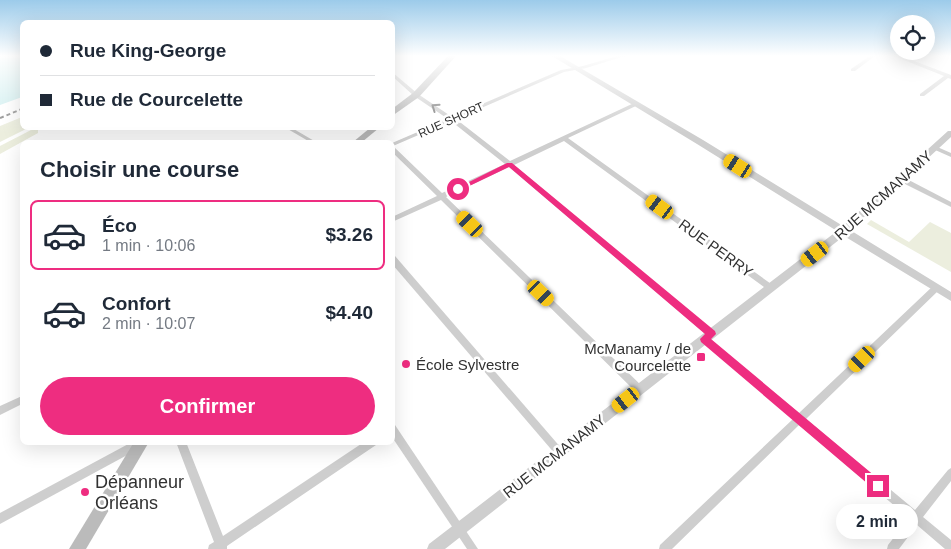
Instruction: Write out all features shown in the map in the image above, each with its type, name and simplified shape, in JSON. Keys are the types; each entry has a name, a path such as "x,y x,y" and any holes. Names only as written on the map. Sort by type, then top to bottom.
{"main road":[{"path":"395,112 416,95 428,82"},
{"path":"360,140 372,130"},
{"path":"78,549 140,445"}],"street":[{"path":"401,82 416,95 452,119 509,164 799,419 951,547"},
{"name":"RUE SHORT","path":"395,146 539,82"},
{"path":"599,82 951,297"},
{"path":"922,96 942,82"},
{"path":"395,219 636,104"},
{"path":"292,130 309,140"},
{"name":"RUE MCMANAMY","path":"434,549 844,231 951,133"},
{"name":"RUE PERRY","path":"564,138 771,288"},
{"path":"935,148 951,155"},
{"path":"395,150 640,390"},
{"path":"901,179 951,205"},
{"path":"395,261 559,452"},
{"path":"664,549 936,288"},
{"path":"0,411 20,401"},
{"path":"395,432 473,549"},
{"path":"0,519 136,445"},
{"path":"181,445 218,547 369,445"},
{"path":"892,549 951,473"}],"green space":[{"path":"20,118 20,130 24,130 0,142 0,126"},
{"path":"31,130 38,130 38,133 25,140 20,140 20,143 0,154 0,146"},
{"path":"871,220 909,242 930,222 951,233 951,272 867,224"}],"water":[{"path":"0,82 20,82 20,98 0,105"}],"railway":[{"path":"0,118 20,110"}],"place":[{"name":"McManamy / de Courcelette","path":"701,357"},
{"name":"École Sylvestre","path":"406,364"},
{"name":"Dépanneur Orléans","path":"85,492"}],"route":[{"path":"458,189 509,164 712,334 704,339 878,486"}]}
